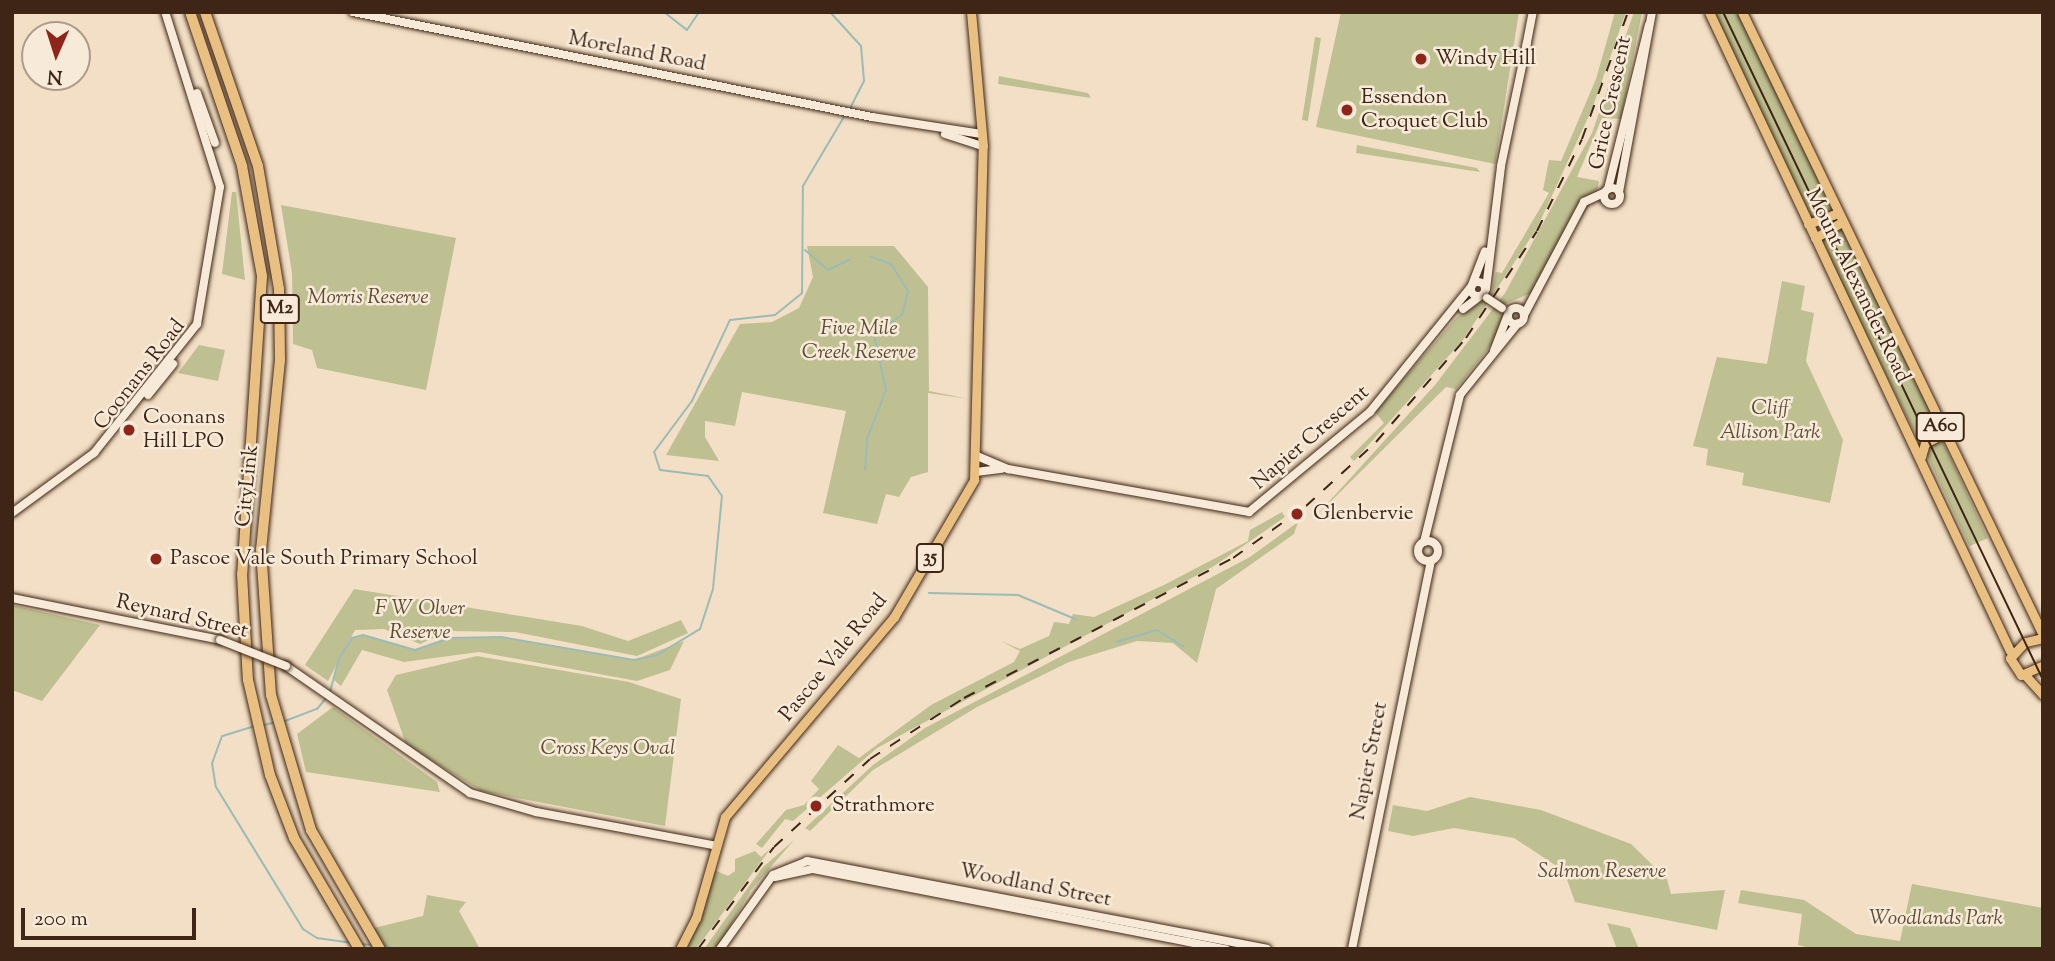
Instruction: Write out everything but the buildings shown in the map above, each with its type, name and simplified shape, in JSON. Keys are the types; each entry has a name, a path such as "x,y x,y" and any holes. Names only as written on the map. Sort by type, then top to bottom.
{"highway":[{"name":"CityLink","path":"190,12 243,166 262,276 242,575 256,714 294,838 342,925 359,949"},
{"name":"CityLink","path":"205,12 258,166 279,289 280,360 261,585 274,712 311,830 364,926 380,949"}],"main road":[{"name":"Pascoe Vale Road","path":"680,949 696,918 713,845 725,817 894,617 976,472 980,134 971,12"},
{"name":"Mount Alexander Road","path":"1709,12 1921,457 2010,651"},
{"name":"Mount Alexander Road","path":"1742,12 2043,637"},
{"path":"1808,224 1840,218"},
{"path":"1815,238 1840,218"},
{"path":"1921,457 1925,443 1943,433"},
{"name":"A60","path":"2043,637 2010,651 2011,669 2025,675 2043,695"},
{"path":"2025,675 2043,665"}],"street":[{"name":"Coonans Road","path":"12,513 94,453 197,324 220,187 165,12"},
{"path":"1524,316 1508,310 1471,286 1481,271 1488,245 1533,12"},
{"name":"Grice Crescent","path":"1619,192 1621,167 1652,12"},
{"name":"Moreland Road","path":"353,13 832,110 980,134"},
{"name":"Coonans Road","path":"12,518 97,456 202,323 223,222 223,182 205,111 178,49"},
{"name":"Moreland Road","path":"912,125 980,145"},
{"name":"Grice Crescent","path":"1518,323 1588,199 1606,191 1621,167"},
{"path":"1606,191 1619,192 1611,204 1606,191"},
{"name":"Grice Crescent","path":"1582,210 1594,202 1611,204"},
{"path":"1481,271 1485,294"},
{"name":"Napier Crescent","path":"977,456 1008,469 1245,513 1349,433 1443,328 1471,286"},
{"name":"Grice Crescent","path":"1508,310 1539,290"},
{"name":"Napier Crescent","path":"1443,328 1485,294"},
{"path":"1433,522 1434,543 1438,554 1427,560 1418,551 1433,522 1460,395 1518,323 1508,310"},
{"path":"1492,354 1508,310"},
{"name":"Napier Crescent","path":"976,472 1008,469"},
{"path":"1424,542 1434,543"},
{"name":"Napier Street","path":"1352,949 1427,560"},
{"name":"Reynard Street","path":"12,598 220,640 286,666 470,793 536,812 713,845"},
{"path":"720,949 765,886 797,866"},
{"name":"Woodland Street","path":"797,866 1226,949"},
{"name":"Woodland Street","path":"797,866 1267,949"}],"green space":[{"name":"Windy Hill","path":"1341,12 1519,12 1495,164 1316,127"},
{"path":"1615,12 1626,12 1592,109 1537,228 1463,340 1354,461 1350,457 1384,423 1375,412 1457,317 1492,292 1496,272 1502,273 1549,193 1543,190 1549,160 1561,161 1596,79"},
{"path":"1634,12 1642,12 1621,119 1602,118 1577,177 1599,181 1597,193 1534,292 1507,303 1495,340 1456,389 1446,387 1316,516 1435,385 1505,293 1592,133"},
{"path":"1714,12 1738,12 1833,211 1810,220"},
{"path":"1315,37 1321,38 1308,121 1302,120"},
{"path":"999,76 1088,93 1091,98 998,84"},
{"path":"1357,145 1477,168 1480,172 1356,153"},
{"path":"232,192 236,192 245,280 222,274"},
{"name":"Morris Reserve","path":"281,205 456,238 426,390 317,368 312,350 293,344 292,273"},
{"path":"1841,227 1940,429 1918,440 1819,238"},
{"name":"Five Mile Creek Reserve","path":"807,246 894,246 928,287 929,391 969,399 928,393 928,472 911,477 899,497 886,494 877,524 823,513 846,411 742,392 735,426 705,421 705,437 719,461 666,455 740,324 772,322 799,308 813,277"},
{"name":"Cliff Allison Park","path":"1782,281 1805,286 1801,310 1814,313 1806,361 1843,440 1830,503 1742,485 1744,473 1706,465 1708,449 1693,446 1717,357 1767,364"},
{"path":"199,345 225,350 218,381 178,373"},
{"path":"1942,440 1988,538 1970,546 1924,448"},
{"path":"1282,512 1285,517 1214,566 877,748 793,821 785,819 762,848 756,844 786,810 804,805 819,789 811,781 838,745 859,758 931,705 1014,662 1020,651 1001,641 1020,649 1049,636 1054,622 1069,624 1073,614 1094,617 1166,584 1248,541 1250,530"},
{"path":"1298,522 1294,534 1216,589 1197,663 1173,643 1137,641 1069,662 977,707 873,770 810,831 805,828 873,765 925,728 1250,557"},
{"name":"F W Olver Reserve","path":"354,589 582,626 628,641 681,620 688,633 637,656 515,632 449,631 420,644 384,629 355,630 328,681 305,665"},
{"path":"12,605 100,625 42,701 12,690"},
{"path":"363,635 415,650 449,638 501,637 634,660 684,641 670,670 637,681 479,652 404,662 362,650 341,686 334,680 339,659 352,638"},
{"name":"Cross Keys Oval","path":"477,656 629,682 681,699 665,826 481,791 406,744 387,690 396,675"},
{"path":"333,707 437,782 440,792 306,772 297,734"},
{"name":"Salmon Reserve","path":"1470,797 1541,810 1631,844 1667,879 1671,894 1725,890 1717,930 1575,902 1564,871 1514,838 1454,828 1413,836 1388,831 1393,805 1427,811"},
{"path":"794,840 751,890 717,949 704,949 762,868"},
{"path":"771,848 696,949 687,949 714,870 728,876 735,871 735,859 755,851 761,857"},
{"name":"Woodlands Park","path":"1912,884 2043,908 2043,949 1814,949 1798,945 1802,914 1738,903 1741,890 1804,900 1856,934 1900,941"},
{"path":"427,895 466,902 459,911 480,949 387,949 374,928 423,916"},
{"path":"1607,923 1630,928 1639,949 1617,949"}],"waterway":[{"path":"664,12 687,30 699,12"},
{"path":"830,12 861,46 864,81 849,111"},
{"path":"330,692 339,659 352,638 363,635 415,650 449,638 501,637 634,660 657,655 700,629 713,589 722,496 708,476 660,470 654,452 692,401 730,320 775,315 802,293 803,186 845,115"},
{"path":"805,250 828,270 851,259"},
{"path":"865,470 867,439 886,390 874,335 902,315 908,291 891,264 869,256"},
{"path":"929,593 1018,595 1075,619"},
{"path":"1116,642 1157,630 1183,646"},
{"path":"285,721 317,709 327,697"},
{"path":"264,725 276,722"},
{"path":"255,726 222,736 212,763 216,787 303,929 317,938 351,943"},
{"path":"360,944 372,945"},
{"path":"384,946 400,949"}],"tram line":[{"path":"1723,12 2043,680"}],"railway":[{"path":"698,949 774,847 870,759 964,698 1233,558 1306,506 1376,442 1466,338 1537,231 1582,139 1628,12"}],"place":[{"name":"Windy Hill","path":"1421,59"},
{"name":"Essendon Croquet Club","path":"1347,110"},
{"name":"Coonans Hill LPO","path":"129,430"},
{"name":"Glenbervie","path":"1297,514"},
{"name":"Pascoe Vale South Primary School","path":"156,559"},
{"name":"Strathmore","path":"816,806"}]}
